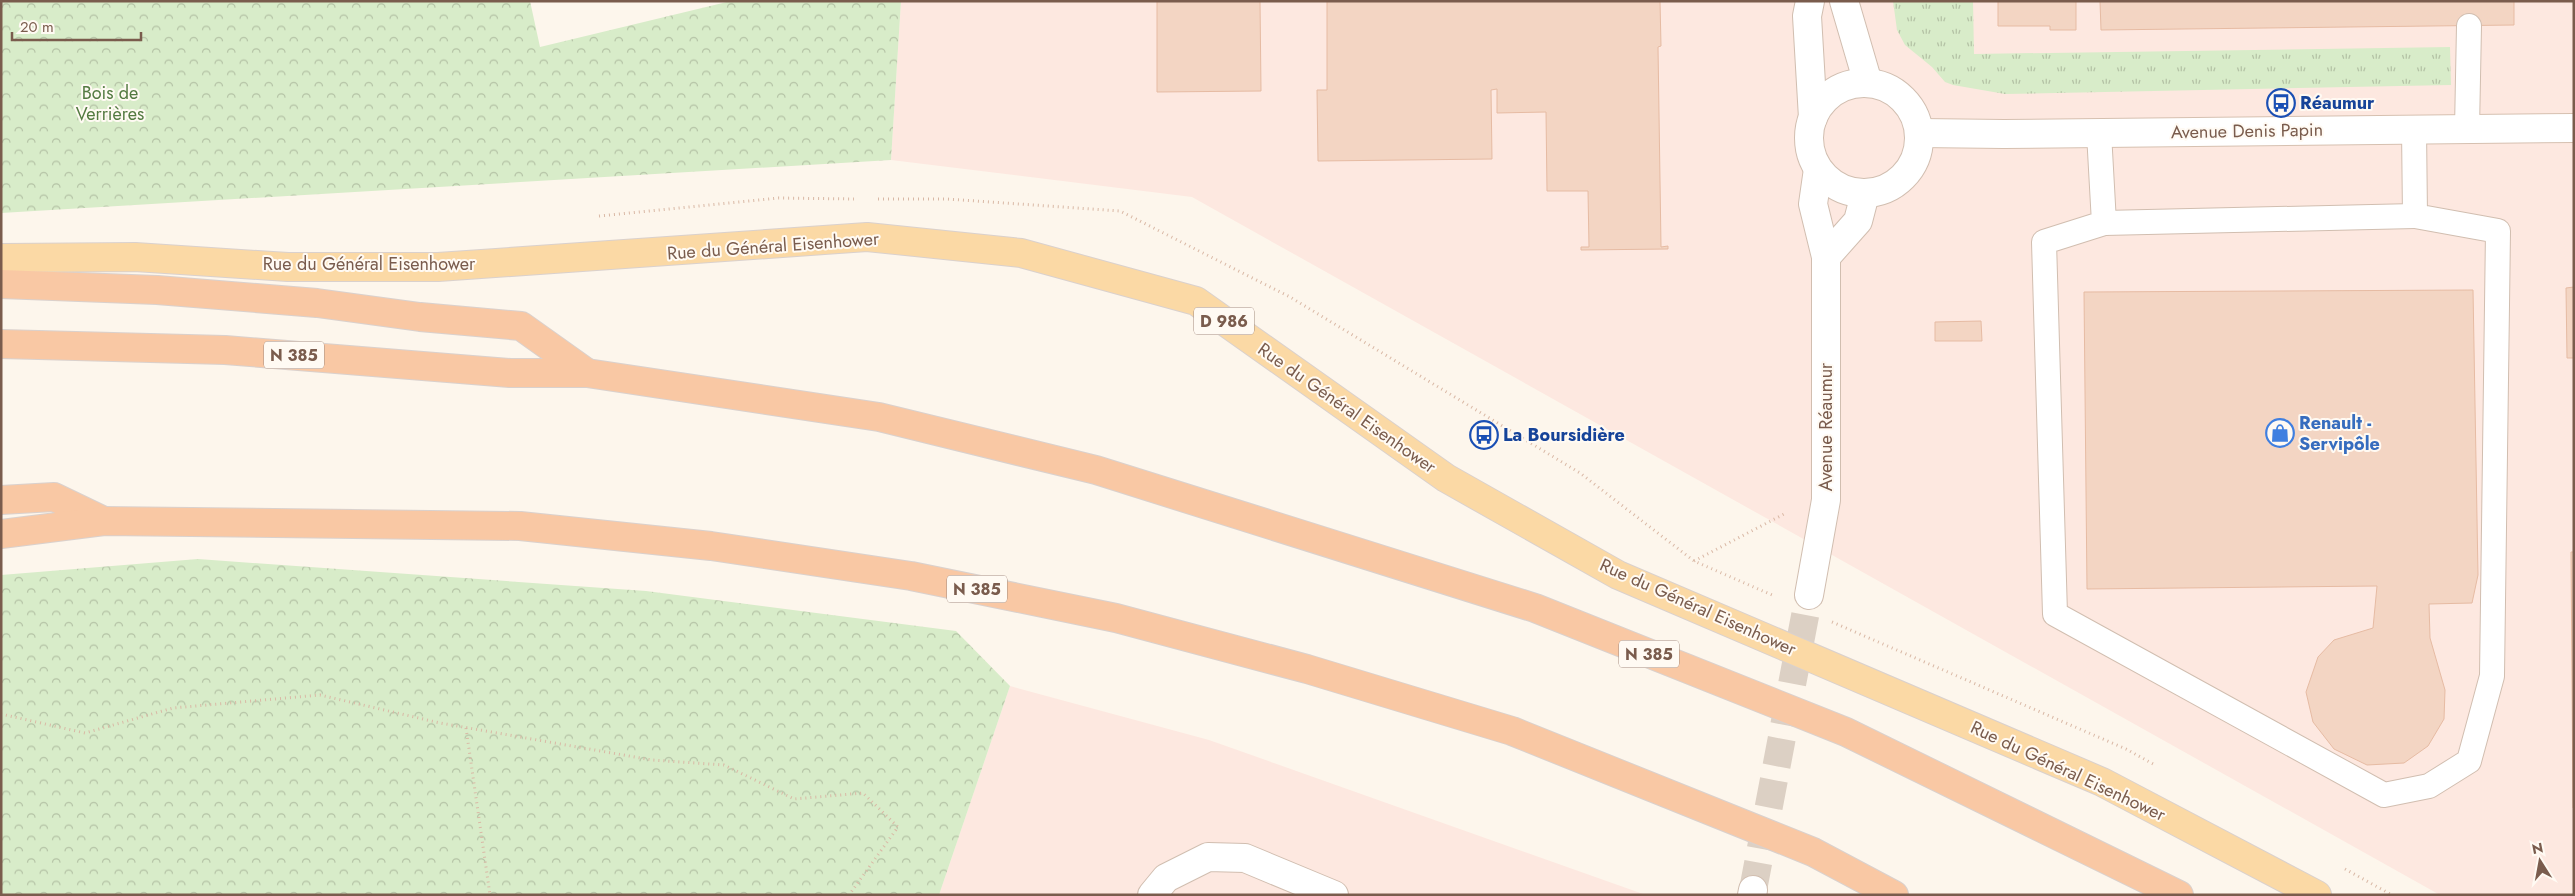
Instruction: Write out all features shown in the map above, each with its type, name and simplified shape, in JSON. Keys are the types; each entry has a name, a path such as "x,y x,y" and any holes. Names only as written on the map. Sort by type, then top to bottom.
{"highway":[{"path":"1,284 157,290 317,303 420,317 522,326 587,373"},
{"name":"N 385","path":"1,344 225,350 510,373 587,373 880,417 1096,470 1535,608 1846,732 2179,895"},
{"path":"1,500 54,497 104,522"},
{"name":"N 385","path":"1,534 104,522 520,526 711,546 911,576 1107,616 1307,669 1512,731 1813,852 1894,895"}],"main road":[{"name":"Rue du Général Eisenhower","path":"1,258 134,257 288,267 438,267 867,237 1030,255 1196,301 1446,478 1618,575 2102,782 2317,895"}],"street":[{"path":"1810,1 1807,16 1813,118 1809,135 1810,152 1818,169 1830,182 1846,191 1865,194 1883,191 1899,182 1911,168 1919,151 1920,133 1916,118 1908,104 1897,94 1883,86 1868,83 1851,85 1835,92 1822,103 1813,118"},
{"path":"1844,1 1868,83"},
{"name":"Avenue Denis Papin","path":"1920,133 2574,128"},
{"name":"Avenue Réaumur","path":"1809,595 1826,500 1826,257 1813,204 1818,169"},
{"path":"1826,257 1858,221 1865,194"},
{"path":"1152,895 1166,878 1208,857 1245,858 1334,895"}],"lane":[{"path":"2467,128 2469,26"},
{"path":"2414,129 2415,216"},
{"path":"2100,133 2104,223"},
{"path":"2415,216 2498,231 2492,676 2469,761 2429,786 2384,795 2055,614 2044,242 2104,223 2415,216"}],"path":[{"path":"1694,562 1786,513"},
{"path":"1,714 85,732 174,708 320,695 466,728 652,760 724,765 794,799 863,793 898,827 849,895"},
{"path":"466,728 490,895"}],"shaded area":[{"path":"901,1 2574,1 2574,895 2440,895 1192,197 891,160"},
{"path":"1010,686 1209,740 1646,895 939,895"}],"green space":[{"name":"Bois de Verrières","path":"1,1 530,1 540,47 731,1 901,1 891,160 1,213"},
{"path":"1893,1 1973,1 1974,54 2450,47 2451,85 2005,94 1945,82 1932,67 1905,45 1897,30"},
{"path":"198,559 646,591 956,631 1010,686 939,895 1,895 1,575"}],"building":[{"path":"1157,1 1260,1 1261,91 1157,92"},
{"path":"1327,1 1660,1 1661,46 1658,47 1661,247 1668,246 1668,249 1581,250 1581,247 1589,247 1588,191 1547,191 1546,112 1497,113 1497,89 1491,90 1492,159 1318,161 1317,90 1327,90"},
{"path":"1998,1 2076,1 2076,30 2050,30 2050,26 1998,26"},
{"path":"2100,1 2514,1 2514,25 2101,30"},
{"path":"2574,287 2574,358 2567,358 2566,288"},
{"name":"Renault - Servipôle","path":"2473,290 2478,575 2472,603 2429,604 2430,638 2445,690 2444,719 2428,746 2404,763 2367,765 2334,749 2313,722 2306,692 2318,657 2334,640 2373,628 2377,586 2087,589 2084,292"},
{"path":"1981,321 1982,341 1935,341 1935,322"},
{"path":"2571,552 2574,552 2574,808 2573,808"}],"tunnel":[{"path":"1753,890 1809,595"}],"place":[{"name":"Réaumur","path":"2281,103"},
{"name":"Renault - Servipôle","path":"2280,433"},
{"name":"La Boursidière","path":"1484,435"}]}
